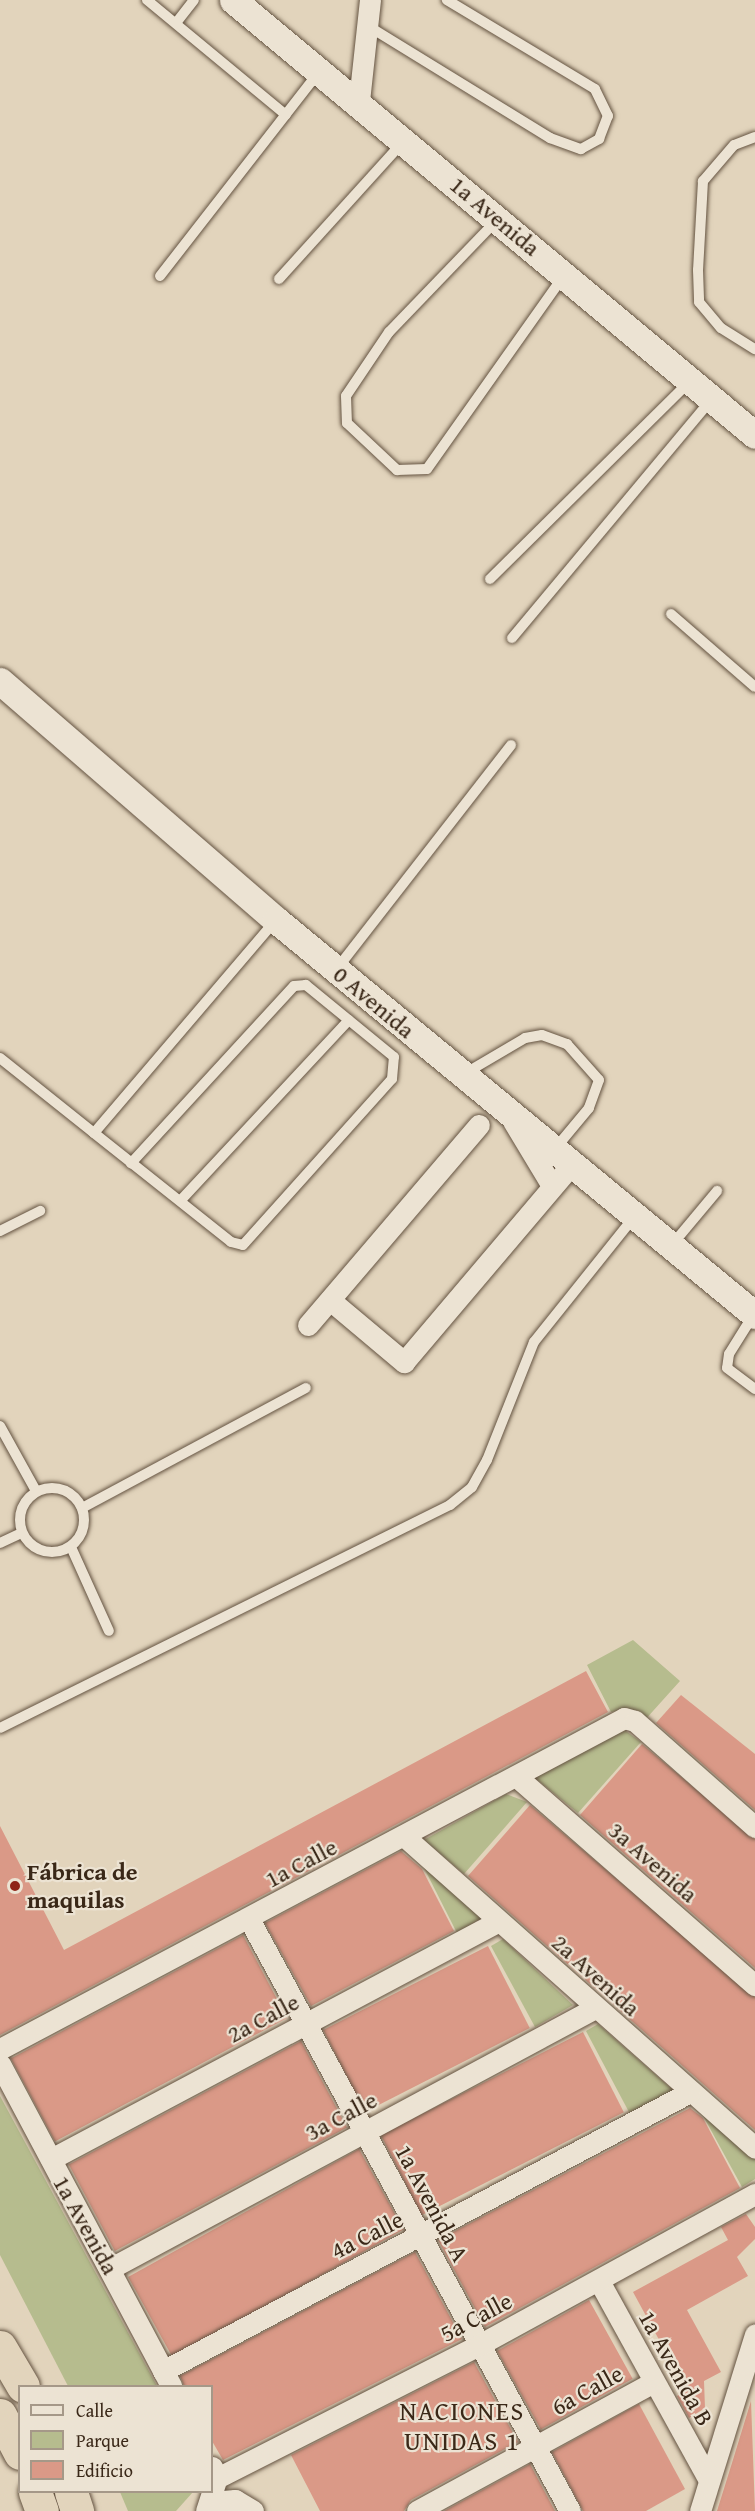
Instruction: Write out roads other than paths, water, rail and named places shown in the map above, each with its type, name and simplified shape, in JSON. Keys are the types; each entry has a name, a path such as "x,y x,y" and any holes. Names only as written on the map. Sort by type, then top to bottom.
{"highway":[{"path":"0,2347 22,2385"},
{"path":"0,2415 18,2449"},
{"path":"35,2493 42,2511"},
{"path":"70,2493 77,2511"}],"street":[{"name":"1a Avenida","path":"233,0 359,101 755,435"},
{"path":"359,101 370,0"},
{"name":"0 Avenida","path":"0,681 335,970 754,1314"},
{"path":"508,1113 552,1186"},
{"path":"308,1325 479,1125"},
{"path":"330,1300 404,1362 552,1186 562,1158"},
{"name":"1a Calle","path":"0,2049 405,1837 624,1718 635,1722 755,1827"},
{"name":"3a Avenida","path":"517,1777 755,1985"},
{"name":"2a Avenida","path":"405,1837 755,2148"},
{"name":"1a Avenida A","path":"249,1919 570,2511"},
{"name":"2a Calle","path":"51,2159 499,1921"},
{"name":"3a Calle","path":"111,2268 595,2008"},
{"name":"1a Avenida","path":"0,2064 111,2268 166,2379"},
{"name":"4a Calle","path":"166,2379 421,2236 690,2092"},
{"name":"5a Calle","path":"214,2473 478,2345 599,2282 755,2194"},
{"name":"1a Avenida B","path":"599,2282 709,2480"},
{"path":"700,2511 755,2334"},
{"name":"6a Calle","path":"417,2511 654,2382"},
{"path":"208,2506 235,2500 253,2511"}],"lane":[{"path":"147,0 285,115"},
{"path":"176,23 194,0"},
{"path":"368,26 550,138 581,149 599,139 608,116 595,89 447,0"},
{"path":"160,276 320,70"},
{"path":"755,136 735,145 703,181 698,270 699,302 721,328 755,349"},
{"path":"279,279 405,140"},
{"path":"498,218 389,332 345,396 347,423 397,470 427,469 564,274"},
{"path":"490,579 690,380"},
{"path":"512,638 712,399"},
{"path":"671,614 755,687"},
{"path":"335,970 511,745"},
{"path":"94,1133 276,920"},
{"path":"0,1058 131,1163 181,1200 231,1242 243,1245 392,1079 394,1057 306,985 285,992 131,1163"},
{"path":"181,1200 349,1020"},
{"path":"462,1075 525,1038 543,1035 567,1044 599,1080 589,1108 562,1158"},
{"path":"671,1246 717,1191"},
{"path":"0,1231 40,1211"},
{"path":"0,1728 450,1505 472,1487 487,1460 534,1342 635,1217"},
{"path":"754,1314 729,1354 727,1368 755,1389"},
{"path":"82,1508 306,1388"},
{"path":"0,1426 36,1491"},
{"path":"56,1488 72,1494 82,1508 84,1522 71,1547 42,1552 21,1533 19,1516 36,1491 56,1488"},
{"path":"0,1543 21,1533"},
{"path":"71,1547 109,1631"}],"place":[{"name":"Fábrica de maquilas","path":"15,1886"}],"district":[{"name":"NACIONES UNIDAS 1","path":"462,2426"}]}
